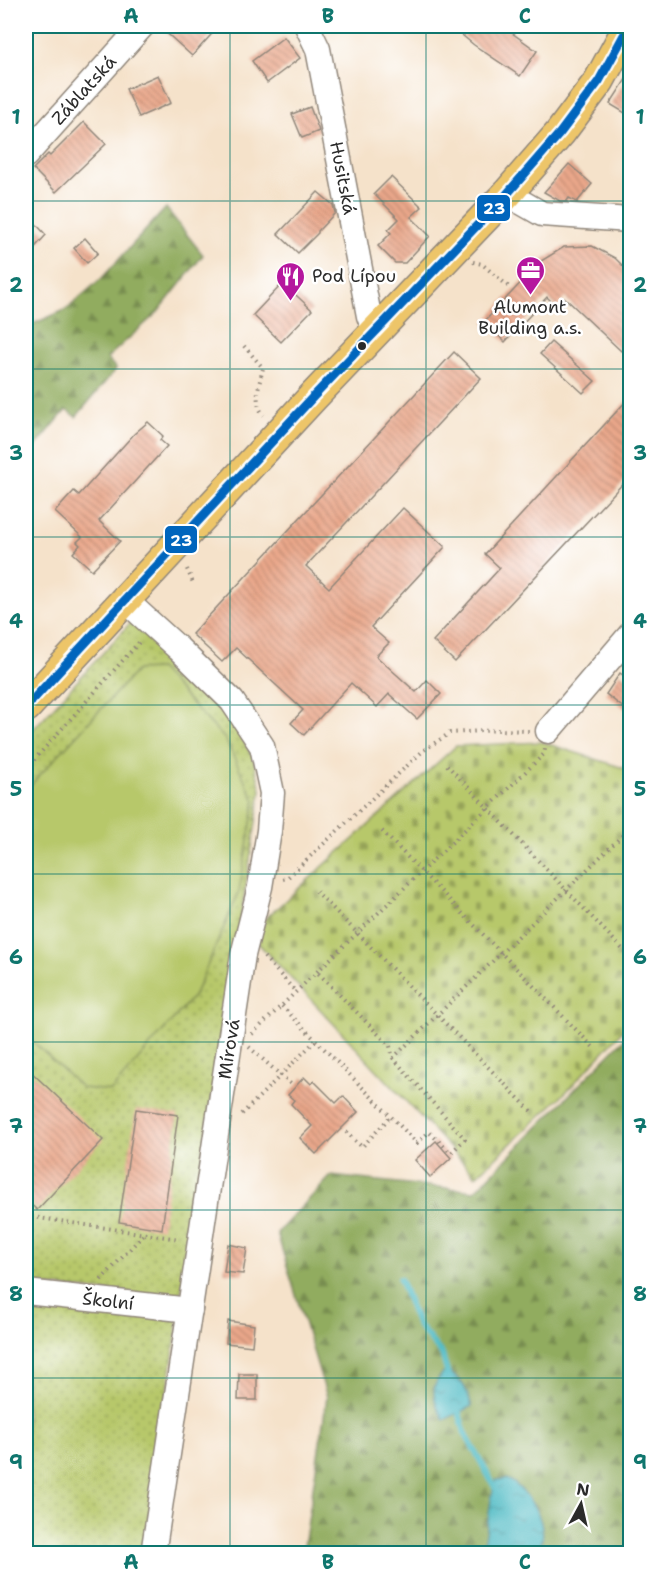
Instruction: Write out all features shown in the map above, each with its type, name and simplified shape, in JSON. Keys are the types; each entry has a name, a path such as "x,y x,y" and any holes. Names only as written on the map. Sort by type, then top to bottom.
{"main road":[{"path":"26,707 375,332 507,194 587,100 611,62 629,26"}],"street":[{"name":"Záblatská","path":"26,155 141,26"},
{"name":"Husitská","path":"307,26 318,49 369,316 375,332"},
{"path":"507,194 542,214 630,220"},
{"name":"Mírová","path":"124,600 232,701 262,746 272,793 269,831 260,887 247,939 153,1554"},
{"path":"546,743 630,636"},
{"name":"Školní","path":"26,1292 190,1310"}],"path":[{"path":"465,260 482,264 509,287"},
{"path":"244,346 264,368 257,402 260,411 266,416"},
{"path":"26,769 154,626"},
{"path":"260,887 287,878 424,750 450,733 499,730 546,743 488,808 244,1042 293,1086"},
{"path":"447,765 630,957"},
{"path":"393,1058 630,828"},
{"path":"382,831 594,1048"},
{"path":"316,891 533,1113"},
{"path":"247,939 296,992"},
{"path":"282,1006 417,1143 429,1132 451,1153 465,1139 393,1058 390,1046 317,972"},
{"path":"240,1117 246,1108 316,1040"},
{"path":"346,1132 362,1148 391,1116"},
{"path":"26,1216 179,1239"},
{"path":"95,1287 145,1233"}],"green space":[{"path":"166,208 203,255 158,312 107,358 116,369 76,417 66,410 26,458 26,327 65,310 102,278"},
{"path":"132,621 235,726 253,757 261,790 180,1298 26,1284 26,737"},
{"path":"159,669 225,739 255,801 239,892 195,994 111,1091 82,1088 26,1035 26,790 137,670"},
{"path":"542,742 630,770 630,1023 567,1091 476,1176 257,942 265,919 456,746"},
{"path":"630,1033 630,1553 303,1553 327,1397 277,1233 331,1176 475,1191"},
{"path":"32,1301 179,1315 144,1553 26,1554 26,1356"}],"water":[{"path":"446,1371 463,1385 472,1406 444,1420 435,1401 434,1388 440,1376"},
{"path":"507,1479 523,1492 537,1512 543,1535 541,1545 534,1553 481,1553 496,1480"}],"building":[{"path":"159,26 219,26 192,56"},
{"path":"451,26 502,26 537,51 520,76 474,45"},
{"path":"284,37 300,58 267,83 252,61"},
{"path":"630,73 630,116 610,104"},
{"path":"158,75 171,103 139,117 126,89"},
{"path":"310,107 319,131 302,138 292,114"},
{"path":"84,122 106,144 56,192 33,169 48,154 50,156"},
{"path":"569,164 592,184 577,202 569,198 567,201 560,201 544,192"},
{"path":"391,177 422,207 411,217 430,236 405,263 395,263 378,246 391,233 388,230 399,219 374,194"},
{"path":"318,192 333,205 335,213 298,253 278,234"},
{"path":"26,213 46,235 26,257"},
{"path":"85,238 98,253 87,263 74,248"},
{"path":"592,246 615,258 630,273 630,341 621,351 565,298 557,307 547,297 505,342 484,322 541,261 564,247"},
{"path":"283,283 312,310 281,342 253,315"},
{"path":"551,342 595,381 583,393 540,354"},
{"path":"454,352 481,378 306,566 329,588 403,508 445,547 371,627 389,643 376,656 416,692 427,680 441,694 417,719 389,694 377,707 351,683 304,735 291,723 303,710 236,648 222,662 192,634"},
{"path":"630,397 630,476 455,662 433,641 500,568 485,554"},
{"path":"148,422 163,436 160,440 167,446 99,521 120,541 92,570 73,553 80,545 77,542 82,537 55,512 74,491 79,495 134,434"},
{"path":"620,673 630,680 630,713 606,694"},
{"path":"26,1067 103,1140 37,1210 26,1200"},
{"path":"304,1077 311,1084 314,1081 336,1103 343,1096 358,1112 316,1154 300,1138 312,1126 291,1104 294,1100 288,1095"},
{"path":"136,1109 178,1115 162,1229 119,1222"},
{"path":"436,1141 451,1158 430,1177 415,1160"},
{"path":"228,1244 247,1248 243,1274 224,1272"},
{"path":"228,1321 254,1325 252,1346 226,1343"},
{"path":"239,1374 257,1374 257,1400 238,1400"}],"waterway":[{"path":"400,1279 417,1324 442,1354 449,1379"},
{"path":"457,1406 465,1433 497,1491"}],"transit line":[{"name":"23","path":"26,707 313,397 507,194 560,133 599,81 629,26"}],"place":[{"name":"Alumont Building a.s.","path":"530,296"},
{"name":"Pod Lípou","path":"291,302"}]}
